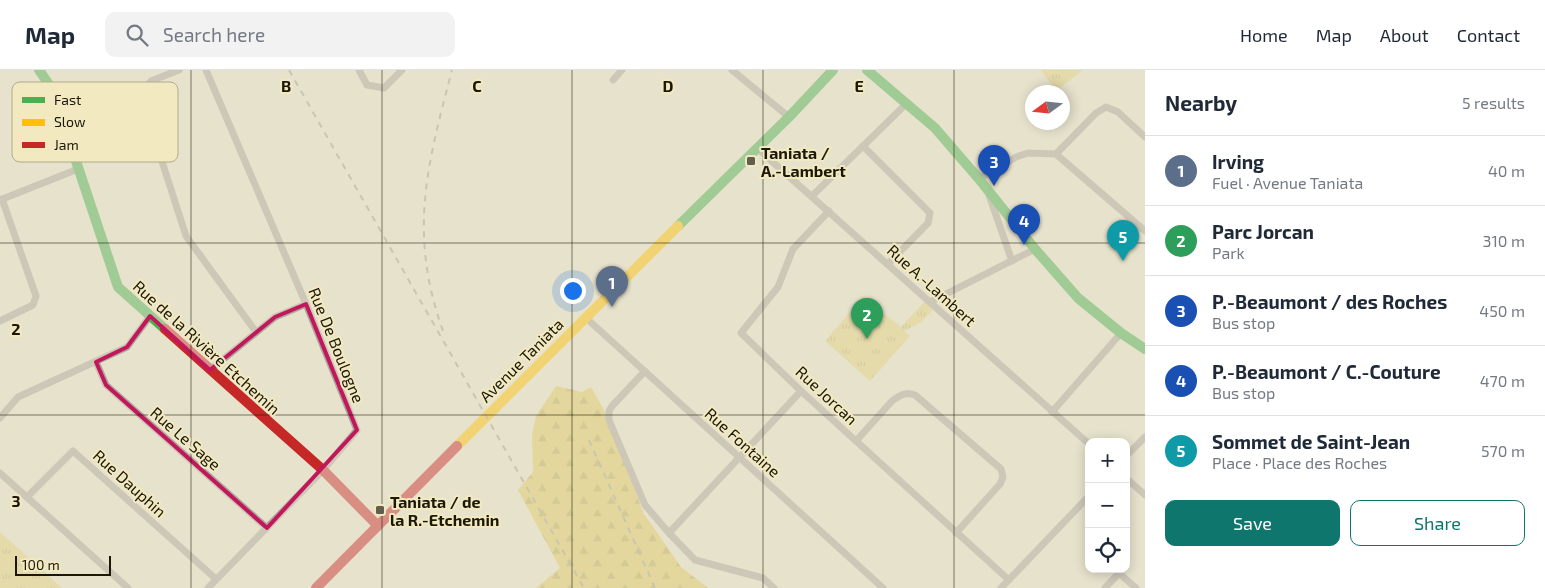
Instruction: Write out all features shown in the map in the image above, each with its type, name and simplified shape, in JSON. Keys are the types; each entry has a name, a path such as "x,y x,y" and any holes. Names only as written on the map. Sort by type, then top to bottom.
{"main road":[{"name":"Rue de la Rivière Etchemin","path":"39,70 47,82"},
{"name":"Avenue Taniata","path":"316,588 585,317 789,117 833,70"},
{"path":"867,70 935,128 980,179 1035,249 1078,298 1121,333 1145,349"},
{"name":"Rue de la Rivière Etchemin","path":"76,162 118,287 323,470 378,526"}],"street":[{"path":"150,82 179,70"},
{"name":"Rue De Boulogne","path":"206,70 306,304 357,430 323,470 208,588"},
{"path":"359,70 367,85 384,88 402,70"},
{"path":"613,80 622,70"},
{"path":"732,70 789,117"},
{"path":"812,196 907,104"},
{"path":"1056,154 1096,113 1106,107 1118,112 1145,137"},
{"path":"863,146 930,213 928,223 888,264"},
{"name":"Rue A.-Lambert","path":"757,148 1085,441"},
{"path":"980,179 1016,157 1028,153 1056,154 1145,231"},
{"path":"162,162 186,236 256,332"},
{"path":"0,321 33,305 36,296 1,199 78,169"},
{"path":"987,189 1012,261"},
{"name":"Rue Jorcan","path":"829,211 793,248 778,287 741,333 801,391 1009,580"},
{"path":"930,302 1035,249"},
{"path":"210,370 275,317 306,304"},
{"path":"0,418 18,397 126,347 150,316"},
{"name":"Rue Fontaine","path":"585,317 883,588"},
{"path":"1052,412 1121,333"},
{"name":"Rue Le Sage","path":"96,362 106,385 267,528"},
{"path":"645,371 609,411 609,420 645,505 695,560 763,578 774,588"},
{"path":"669,533 801,391"},
{"path":"856,441 892,401 898,396 907,393 915,395 1000,469 1003,477 1000,484 956,533"},
{"path":"1130,452 1145,437"},
{"name":"Rue Dauphin","path":"27,497 73,451 216,579"},
{"path":"0,473 128,588"},
{"path":"1130,482 1145,495"},
{"path":"1001,588 1085,500"},
{"path":"1105,588 1119,573 1136,588"}],"highlighted area":[{"path":"306,304 357,430 267,528 106,385 96,362 127,347 150,316 210,370 275,317"}],"green space":[{"path":"1041,70 1083,70 1064,85 1052,85"},
{"path":"863,297 901,327 927,299 936,307 920,323 904,331 910,336 870,381 825,341"},
{"path":"556,386 582,392 591,387 604,410 644,514 681,567 708,588 536,588 560,568 518,490 533,472 532,435 536,416"},
{"path":"0,532 62,588 0,588"}],"railway":[{"path":"289,70 584,588"},
{"path":"443,331 432,296 426,262 425,200 435,138 452,70"},
{"path":"589,440 655,588"}],"traffic: fast":[{"path":"39,70 47,82"},
{"path":"678,226 789,117 833,70"},
{"path":"867,70 935,128 1078,298 1121,333 1145,349"},
{"path":"76,162 118,287 165,329"}],"traffic: slow":[{"path":"457,446 678,226"}],"traffic: jam":[{"path":"165,329 323,470 378,526"},
{"path":"316,588 457,446"}],"place":[{"name":"Taniata / A.-Lambert","path":"751,161"},
{"name":"P.-Beaumont / des Roches","path":"994,186"},
{"name":"P.-Beaumont / C.-Couture","path":"1024,245"},
{"name":"Sommet de Saint-Jean","path":"1123,261"},
{"name":"Irving","path":"612,307"},
{"name":"Parc Jorcan","path":"867,339"},
{"name":"Taniata / de la R.-Etchemin","path":"380,510"}]}
